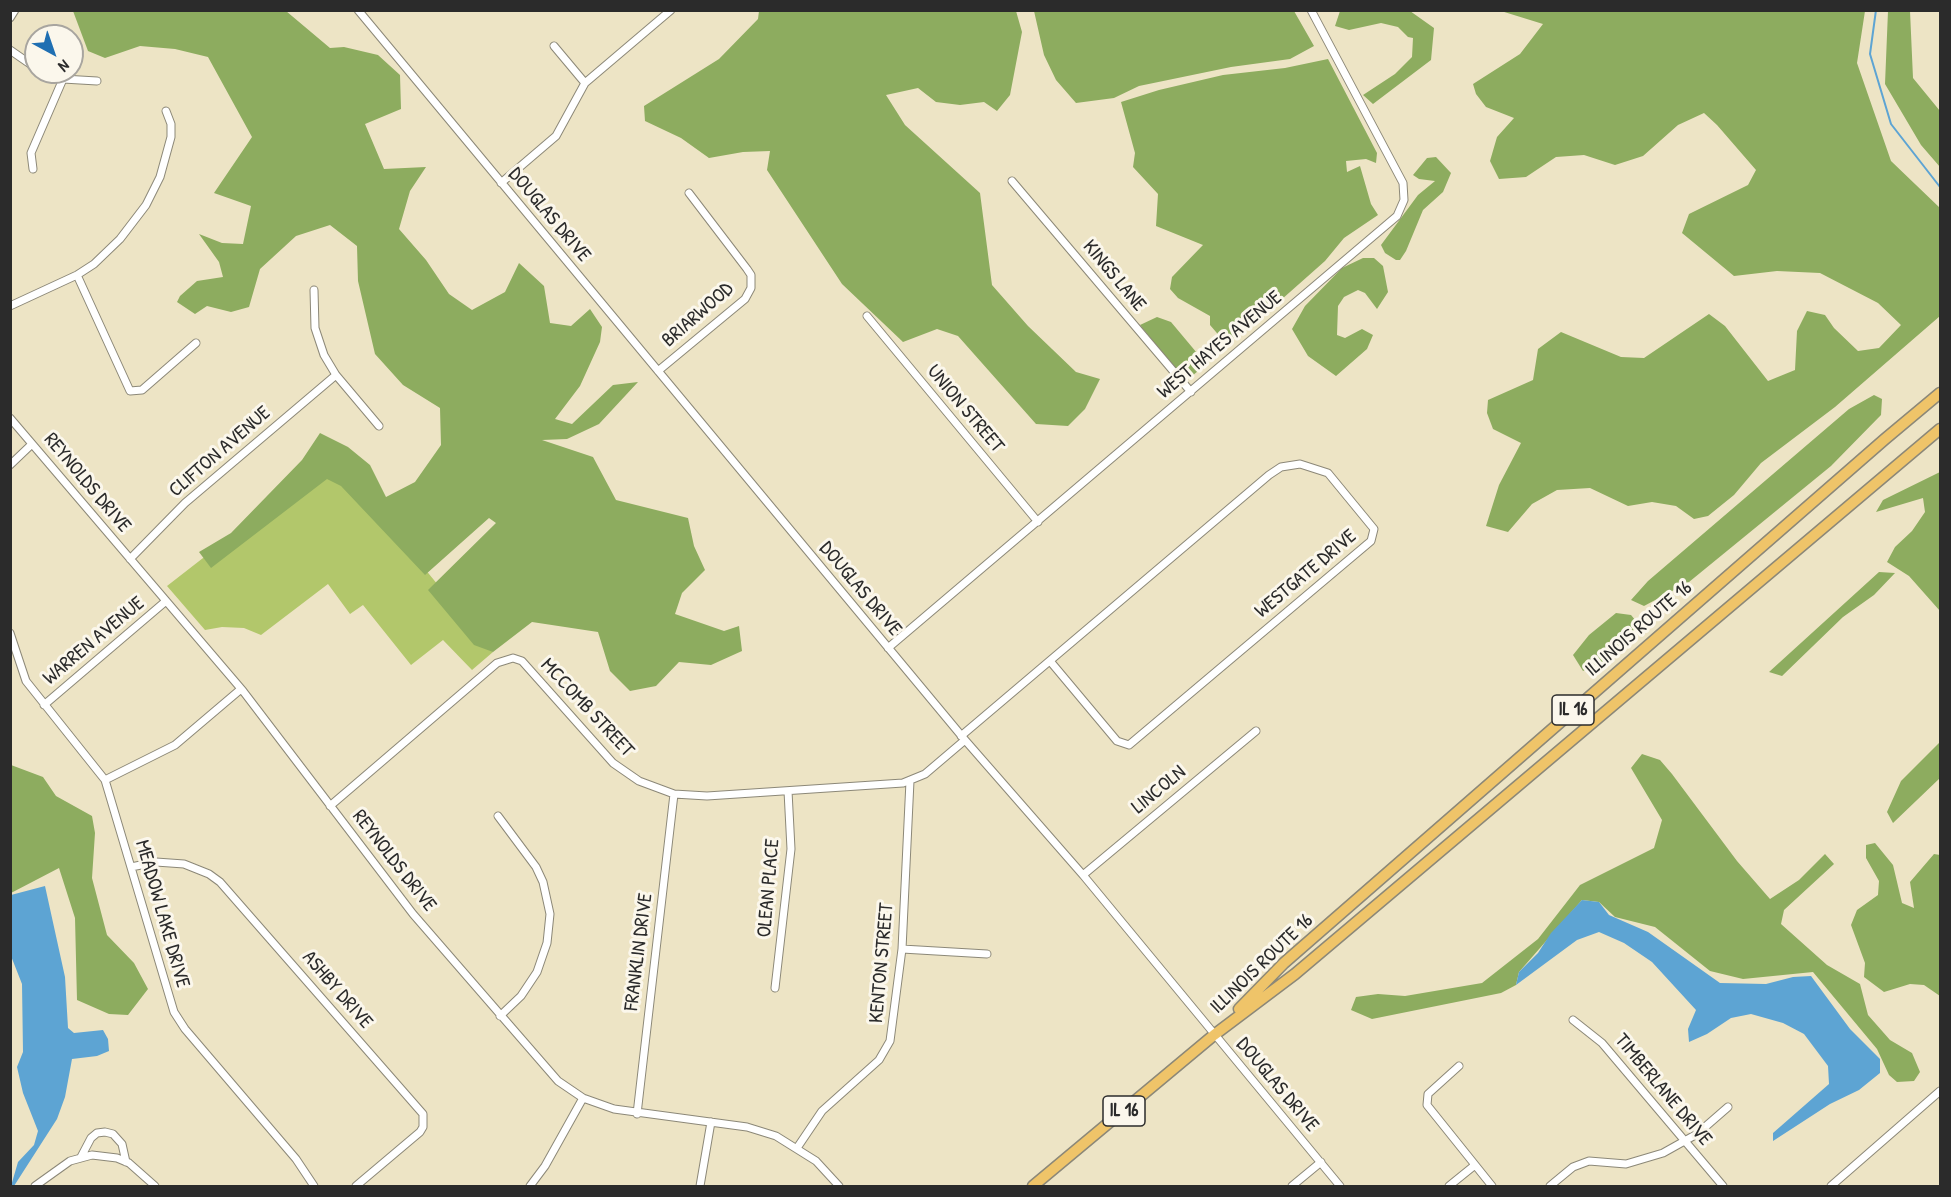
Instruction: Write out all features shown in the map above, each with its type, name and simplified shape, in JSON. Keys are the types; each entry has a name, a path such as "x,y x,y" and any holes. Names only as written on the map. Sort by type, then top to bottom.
{"main road":[{"name":"ILLINOIS ROUTE 16","path":"1214,1035 1284,963 1876,447 1941,393"},
{"name":"ILLINOIS ROUTE 16","path":"1214,1035 1294,974 1941,429"},
{"name":"IL 16","path":"1034,1186 1214,1035"}],"street":[{"path":"10,18 15,10"},
{"name":"DOUGLAS DRIVE","path":"357,10 963,738 1083,875 1340,1186"},
{"path":"501,183 556,136 585,83 671,10"},
{"name":"WEST HAYES AVENUE","path":"888,648 1390,222 1401,209 1404,200 1403,183 1399,174 1311,10"},
{"path":"555,46 585,83"},
{"path":"10,51 24,60"},
{"path":"84,81 97,81"},
{"path":"33,169 31,153 61,84"},
{"path":"10,306 76,275 108,252 150,198 160,177 171,137 171,124 166,111"},
{"name":"KINGS LANE","path":"1012,181 1191,392"},
{"name":"BRIARWOOD","path":"658,371 745,299 752,288 751,275 747,269 689,194"},
{"path":"76,275 130,391 142,390 196,343"},
{"path":"314,290 315,328 324,355 336,375 379,426"},
{"name":"UNION STREET","path":"867,316 1038,522"},
{"name":"CLIFTON AVENUE","path":"130,559 185,503 336,375"},
{"name":"REYNOLDS DRIVE","path":"10,418 241,689 413,914 558,1081 583,1098 614,1110 747,1127 776,1136 816,1161 839,1186"},
{"path":"10,465 32,444"},
{"name":"WESTGATE DRIVE","path":"963,738 1050,661 1281,467 1300,464 1328,473 1374,529 1371,541 1129,744 1117,741 1050,661"},
{"name":"WARREN AVENUE","path":"44,705 166,601"},
{"name":"MEADOW LAKE DRIVE","path":"10,633 20,667 44,705 105,780 174,1012 185,1029 296,1159 314,1186"},
{"name":"MCCOMB STREET","path":"330,806 497,663 513,658 522,661 613,763 639,781 674,794 706,796 892,785 910,781 925,774 963,738"},
{"path":"105,780 175,745 241,689"},
{"name":"LINCOLN","path":"1083,875 1256,731"},
{"name":"KENTON STREET","path":"797,1148 822,1111 871,1068 886,1051 893,1030 902,949 910,781"},
{"name":"OLEAN PLACE","path":"775,988 789,868 788,791"},
{"name":"FRANKLIN DRIVE","path":"637,1114 674,794"},
{"path":"498,816 536,867 543,882 550,914 547,943 537,972 521,996 500,1016"},
{"name":"ASHBY DRIVE","path":"131,867 171,862 196,867 220,882 423,1114 423,1127 420,1132 356,1186"},
{"path":"902,949 987,954"},
{"name":"TIMBERLANE DRIVE","path":"1573,1020 1602,1043 1723,1186"},
{"path":"1459,1066 1428,1094 1427,1105 1492,1186"},
{"path":"1831,1186 1941,1091"},
{"path":"530,1186 545,1166 583,1098"},
{"path":"1550,1186 1579,1164 1599,1160 1626,1164 1663,1153 1684,1142 1728,1107"},
{"path":"700,1186 711,1122"},
{"path":"81,1157 91,1138 97,1133 105,1132 113,1134 122,1144 126,1162"},
{"path":"35,1186 58,1167 81,1157 104,1156 126,1162 139,1170 154,1186"},
{"path":"1292,1186 1321,1162"},
{"path":"1449,1186 1475,1165"}],"green space":[{"path":"73,11 286,11 330,48 344,47 378,55 400,75 401,109 365,124 384,169 426,167 410,191 399,229 426,260 449,294 472,310 505,292 519,263 544,286 550,323 571,326 590,309 602,327 600,342 580,386 555,419 572,424 613,385 638,382 599,424 567,439 542,440 593,457 616,500 688,518 694,546 705,570 682,593 675,614 724,631 739,626 742,651 711,665 679,662 656,686 630,691 610,671 598,632 532,622 493,652 474,645 428,590 496,523 489,518 425,575 341,486 327,479 211,568 199,552 231,533 302,460 320,433 348,447 370,465 386,497 415,482 441,445 440,408 403,385 375,354 358,281 357,246 330,225 296,236 260,269 249,307 231,312 207,306 195,314 177,302 180,296 197,281 223,277 219,262 199,234 222,243 243,244 251,206 214,193 252,137 208,57 175,49 140,46 105,58 88,51 84,40 84,24 78,24"},
{"path":"759,11 1016,11 1022,32 1010,95 997,111 984,102 960,105 936,102 918,88 886,95 905,125 980,193 992,285 1028,326 1076,372 1100,379 1085,409 1068,426 1036,424 958,336 937,329 903,342 842,284 767,170 770,151 743,152 709,158 681,138 645,121 644,106 719,59 758,19"},
{"path":"1034,11 1294,11 1314,46 1290,59 1231,67 1139,86 1114,98 1076,103 1056,80 1044,55"},
{"path":"1340,11 1410,11 1434,28 1431,60 1373,104 1363,95 1395,74 1412,57 1413,38 1408,37 1398,27 1381,23 1349,30 1335,26"},
{"path":"1501,11 1865,11 1857,63 1891,161 1940,208 1940,316 1835,407 1761,463 1734,495 1708,516 1694,519 1676,506 1652,502 1628,506 1590,488 1557,490 1532,504 1508,532 1486,526 1499,485 1521,443 1493,429 1487,413 1488,400 1533,380 1538,349 1561,332 1621,357 1644,358 1709,314 1725,326 1768,381 1795,370 1797,331 1807,311 1825,315 1834,328 1858,351 1879,348 1901,325 1878,303 1820,273 1777,271 1734,276 1682,233 1689,214 1748,185 1756,170 1704,113 1678,125 1643,156 1615,165 1584,155 1556,157 1526,177 1499,179 1490,161 1497,137 1514,118 1486,107 1476,94 1473,84 1520,54 1543,24"},
{"path":"1888,11 1910,11 1913,78 1940,111 1940,167 1921,145 1885,84"},
{"path":"1328,59 1377,153 1376,163 1366,159 1346,161 1347,172 1360,166 1371,204 1378,215 1344,238 1325,261 1255,323 1247,313 1231,343 1185,382 1140,325 1157,317 1171,322 1202,359 1222,339 1210,325 1210,316 1178,298 1170,289 1172,277 1203,245 1156,226 1158,194 1133,167 1135,153 1121,102 1159,90 1223,75 1285,68"},
{"path":"1436,157 1451,173 1443,192 1423,210 1406,251 1400,260 1396,260 1385,253 1381,245 1418,195 1435,181 1419,179 1413,175 1427,158"},
{"path":"1363,258 1374,258 1383,266 1388,292 1377,309 1365,293 1358,290 1344,297 1338,306 1337,335 1345,338 1362,329 1373,335 1367,349 1336,376 1308,356 1292,329 1305,306 1342,268"},
{"path":"1874,395 1882,399 1881,415 1831,466 1689,582 1644,606 1631,600 1648,581 1849,409"},
{"path":"333,457 493,652 472,670 443,640 411,665 363,605 350,614 328,584 261,635 244,628 222,627 205,630 167,586"},
{"path":"1940,472 1940,611 1909,576 1887,562 1895,547 1912,531 1925,512 1923,498 1876,512 1883,500"},
{"path":"1879,572 1895,573 1874,595 1843,617 1782,676 1769,672"},
{"path":"1616,613 1631,615 1636,621 1632,637 1603,662 1583,671 1573,655 1589,635"},
{"path":"10,734 11,765 43,777 56,796 92,816 95,833 92,878 107,935 134,963 148,989 128,1015 109,1014 77,1000 75,918 59,868 11,893"},
{"path":"1940,742 1940,778 1893,823 1887,812 1901,781"},
{"path":"1642,754 1660,760 1737,861 1770,899 1799,880 1825,854 1834,864 1784,910 1781,924 1827,965 1860,984 1868,1015 1890,1040 1912,1053 1920,1072 1914,1081 1897,1082 1889,1075 1877,1049 1813,972 1743,979 1710,971 1655,927 1615,917 1599,902 1582,900 1519,972 1516,985 1501,993 1372,1019 1351,1010 1356,997 1378,994 1405,996 1482,983 1538,939 1580,885 1654,848 1662,820 1631,768"},
{"path":"1875,843 1893,865 1902,903 1914,908 1910,882 1934,854 1940,855 1940,996 1924,985 1910,984 1884,992 1864,977 1865,963 1851,925 1857,910 1878,895 1879,881 1866,858 1866,845"}],"water":[{"path":"45,886 65,977 68,1028 74,1033 103,1030 108,1039 109,1051 97,1056 72,1059 65,1097 57,1119 14,1186 11,1186 18,1162 34,1145 38,1131 23,1093 17,1067 23,1052 22,984 11,956 11,895"},
{"path":"1582,900 1599,902 1609,915 1648,932 1720,983 1766,984 1793,977 1811,976 1850,1029 1880,1059 1880,1073 1859,1090 1830,1104 1773,1141 1773,1133 1829,1084 1828,1066 1804,1034 1783,1023 1751,1014 1731,1018 1707,1034 1689,1042 1688,1029 1696,1010 1652,962 1624,943 1599,932 1577,940 1516,985 1519,972"}],"waterway":[{"path":"1876,10 1870,54 1891,124 1940,187"}]}
